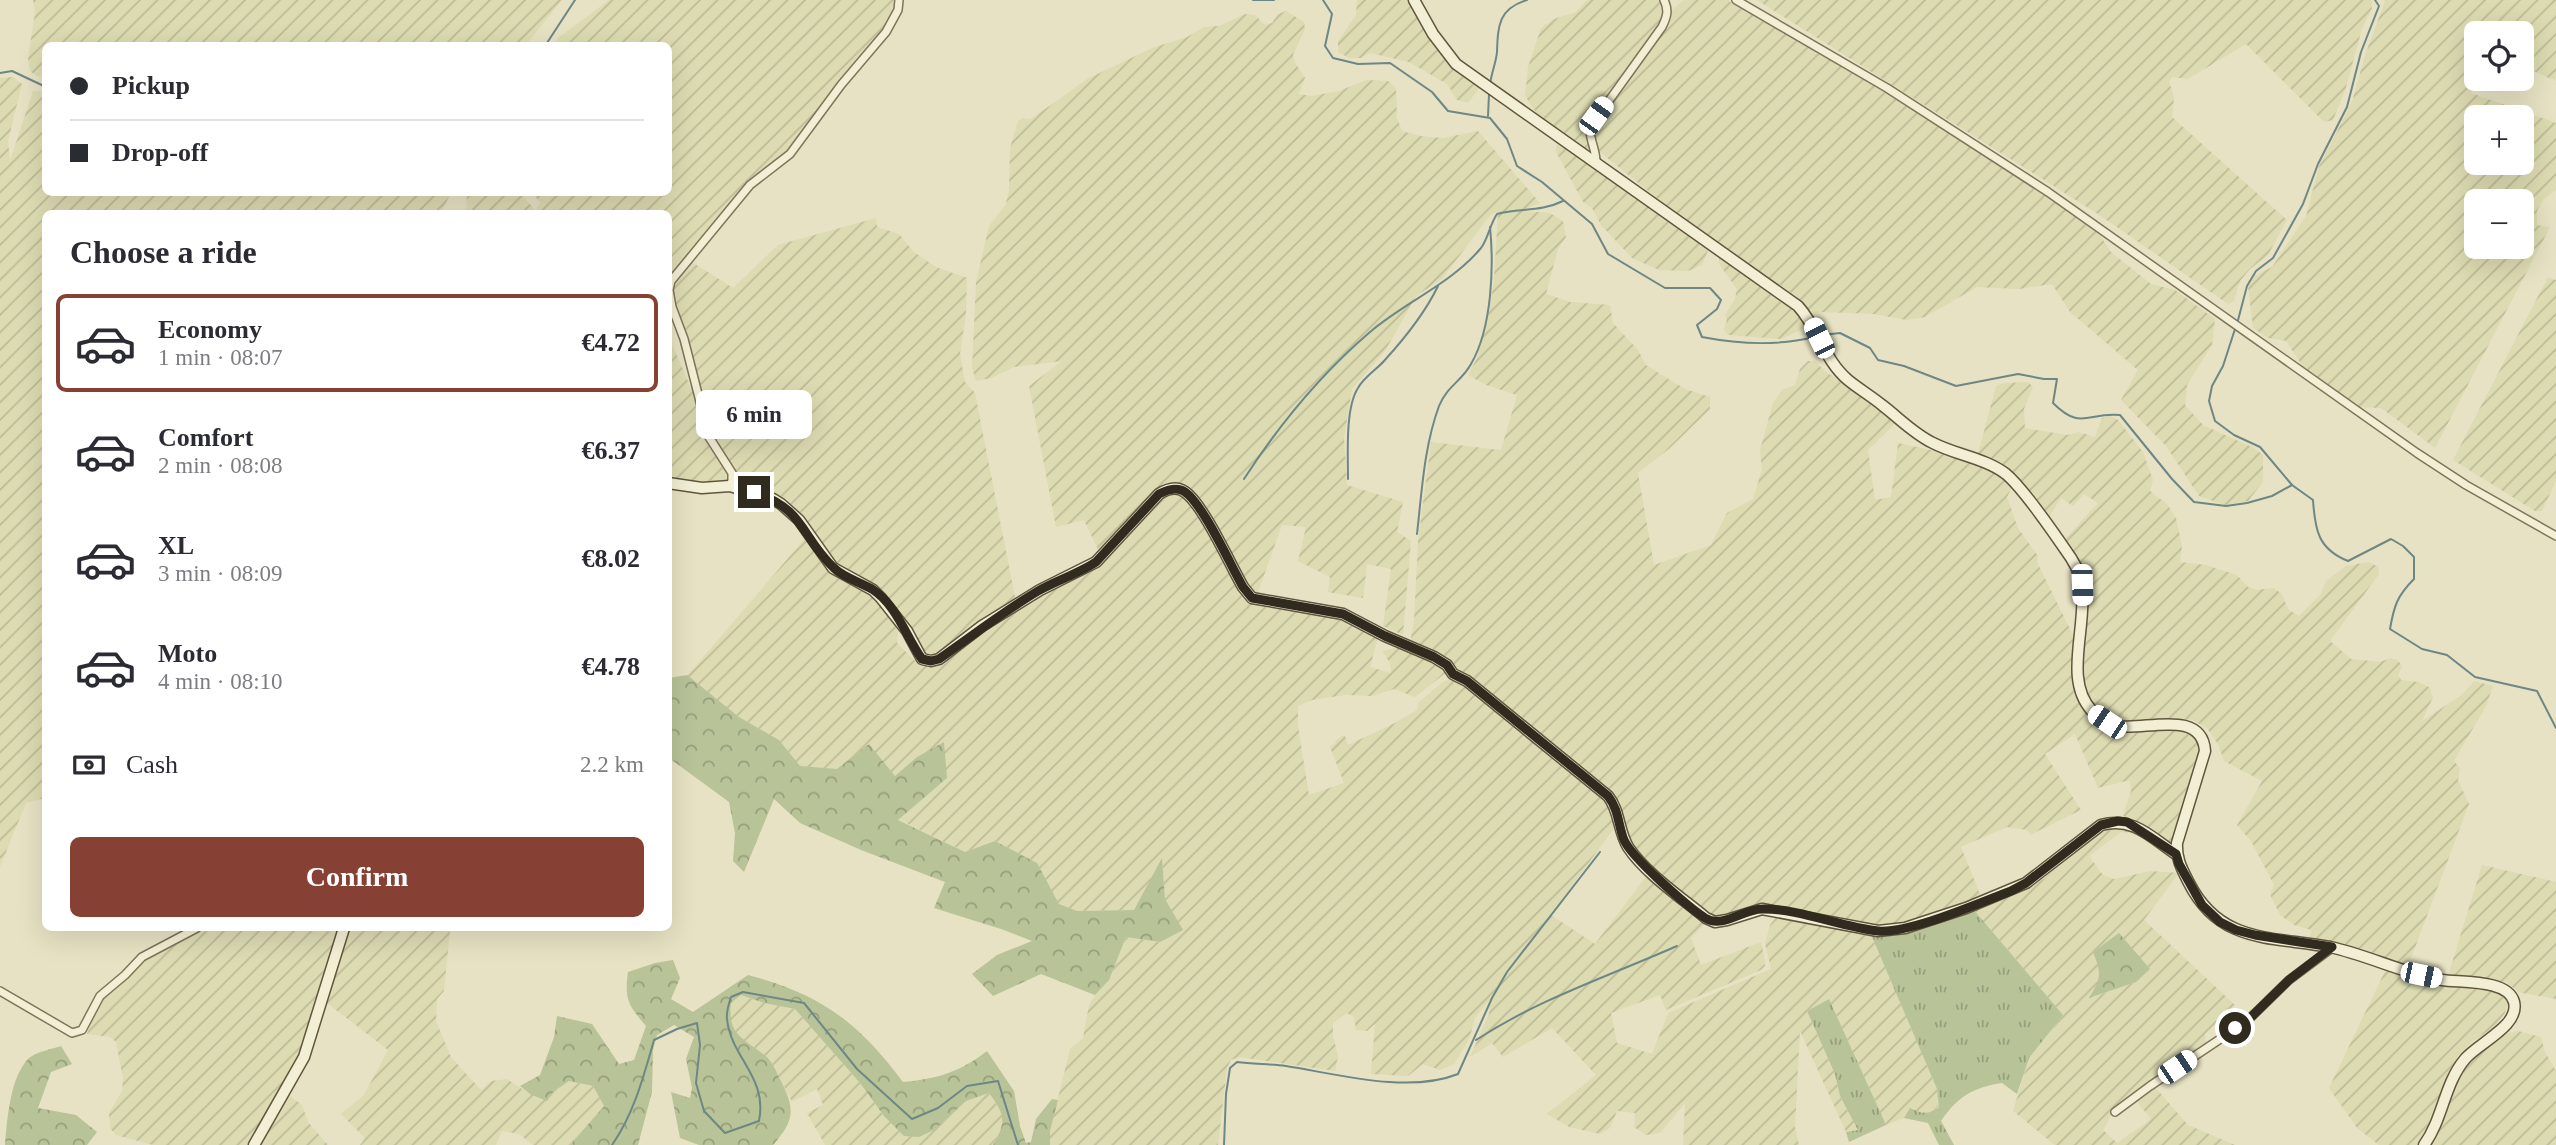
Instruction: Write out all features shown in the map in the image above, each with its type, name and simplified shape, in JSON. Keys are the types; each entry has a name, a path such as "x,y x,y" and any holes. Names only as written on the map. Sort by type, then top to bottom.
{"street":[{"path":"672,280 750,185 790,153 841,85 886,32 898,10 899,0"},
{"path":"1414,0 1444,51 1456,64 1781,292 1808,317 1829,360 1849,380 1918,435 1994,466 2006,474 2033,506 2080,573 2083,603 2078,670 2082,694 2093,712 2107,722 2119,726 2155,723 2181,725 2202,738 2205,751 2176,854 2202,905 2220,922 2255,935 2332,947 2421,975 2501,987 2509,993 2515,1010 2509,1023 2473,1049 2462,1061 2452,1078 2432,1132 2424,1145"},
{"path":"1595,164 1590,127 1662,27 1667,16 1664,0"},
{"path":"1736,0 1899,95 2048,192 2281,359 2466,485 2556,536"},
{"path":"672,307 684,339 709,437 732,473 730,486"},
{"path":"672,484 702,488 730,486 774,499 799,520 833,568 873,590 881,598 907,631 922,659 931,661 939,659 982,626 1040,590 1096,562 1159,494 1172,489 1185,492 1198,506 1243,587 1252,598 1343,614 1442,661 1453,674 1467,681 1608,796 1617,809 1624,840 1631,851 1706,918 1715,922 1762,909 1878,931 1905,928 1966,908 2026,883 2101,825 2110,822 2127,822 2176,854"},
{"path":"0,991 72,1033 78,1032 82,1030 100,996 142,957 191,931"},
{"path":"254,1145 304,1057 343,931"},
{"path":"2115,1112 2247,1021 2289,980 2332,947"}],"green space":[{"path":"33,0 562,0 528,42 42,42 42,77 30,71 28,59 35,12"},
{"path":"609,0 896,0 896,8 885,29 840,81 794,146 760,174 672,275 672,210 535,210 540,203 535,196 672,196 672,42 556,42"},
{"path":"1357,0 1410,0 1481,86 1468,103 1457,100 1447,84 1409,62 1370,53 1361,58 1349,58 1338,52 1338,41 1356,15"},
{"path":"1587,0 1661,0 1665,10 1660,25 1589,119 1585,131 1590,154 1543,123 1525,96 1528,67 1541,28 1554,19 1576,12"},
{"path":"1683,0 1727,0 1827,56 2045,194 2096,229 2111,252 2151,284 2175,290 2215,319 2212,345 2187,385 2185,405 2203,425 2254,448 2263,455 2263,482 2248,501 2225,505 2199,496 2166,446 2121,400 2138,370 2070,312 2052,284 2019,289 1977,287 1925,317 1906,320 1874,314 1813,314 1796,296 1673,211 1600,152 1593,130 1597,120 1667,25 1671,11"},
{"path":"1757,0 2372,0 2372,8 2362,29 2345,91 2333,120 2324,122 2246,44 2188,79 2173,77 2169,81 2174,97 2172,117 2287,220 2268,255 2240,281 2234,301 2228,304 2098,214"},
{"path":"2382,0 2556,0 2556,81 2534,71 2534,21 2464,21 2464,91 2472,91 2471,93 2505,105 2464,105 2464,175 2534,175 2534,115 2556,123 2556,190 2543,200 2537,211 2537,225 2550,227 2534,258 2534,189 2464,189 2464,259 2533,259 2435,448 2381,408 2359,407 2303,367 2286,341 2268,338 2253,328 2248,286 2254,276 2272,267 2306,216 2319,166 2352,102 2365,55 2385,1"},
{"path":"1286,11 1304,22 1305,29 1293,55 1305,78 1299,94 1312,96 1339,91 1366,80 1388,81 1396,88 1397,118 1402,131 1443,138 1478,131 1540,203 1523,211 1550,213 1563,221 1566,237 1558,249 1546,294 1570,302 1610,305 1613,323 1638,350 1646,365 1685,389 1710,397 1710,409 1670,448 1638,473 1654,565 1711,545 1727,513 1753,499 1762,469 1760,450 1773,403 1782,390 1795,385 1800,369 1808,361 1815,361 1826,372 1873,402 1897,422 1868,450 1875,500 1891,497 1898,443 1950,454 1994,470 2013,485 2007,497 2018,528 2038,556 2037,562 2077,643 2075,671 2095,718 2185,729 2198,737 2202,744 2172,847 2123,816 2131,791 2130,780 2098,788 2075,734 2045,754 2081,810 2030,835 2027,830 2007,827 1961,847 1982,899 1879,928 1772,905 1748,908 1713,918 1668,883 1632,848 1625,831 1620,801 1580,766 1528,729 1444,659 1410,643 1414,621 1418,541 1431,442 1501,450 1517,395 1486,385 1468,375 1477,358 1489,311 1494,280 1498,212 1491,214 1442,279 1416,296 1385,351 1352,389 1344,437 1347,485 1403,502 1397,532 1411,541 1403,635 1383,626 1391,569 1367,564 1363,598 1328,592 1330,577 1298,561 1306,527 1282,525 1257,595 1248,588 1198,498 1186,486 1175,484 1160,488 1100,554 1084,520 1056,527 1029,386 1062,361 1014,367 991,378 976,381 972,368 976,282 989,226 1006,204 1010,148 1018,121 1023,118 1030,119 1087,79 1152,48 1187,37 1204,27 1219,26 1245,14 1255,15 1265,25 1272,23 1278,14"},
{"path":"13,77 22,84 8,141 10,161 33,91 42,91 42,196 450,196 442,210 42,210 42,799 26,803 0,867 0,78"},
{"path":"1557,141 1710,246 1702,265 1688,271 1659,270 1632,258 1601,225 1592,208 1583,202 1556,152"},
{"path":"467,196 523,196 535,210 466,210"},
{"path":"876,218 877,227 899,234 914,252 936,267 967,278 966,314 960,354 965,382 975,393 1016,602 930,660 921,654 910,627 840,568 821,548 801,515 783,497 741,485 713,435 701,401 673,292 675,280 692,262 733,288 778,245"},
{"path":"1719,252 1795,308 1807,322 1801,330 1781,339 1729,335 1724,330 1727,319 1725,315 1735,299 1737,289 1719,264"},
{"path":"2548,277 2556,280 2556,481 2542,511 2535,511 2453,460"},
{"path":"672,344 727,471 729,478 726,482 672,481"},
{"path":"2028,382 2033,387 2024,409 2025,428 2067,435 2079,432 2095,437 2102,418 2110,416 2118,420 2143,452 2153,480 2150,491 2167,504 2176,518 2182,546 2180,562 2206,565 2237,575 2248,587 2256,590 2273,588 2281,593 2289,610 2299,616 2320,595 2326,581 2346,566 2369,562 2378,567 2379,574 2330,641 2351,659 2380,662 2391,658 2398,660 2402,667 2398,675 2401,680 2418,682 2429,687 2433,697 2422,721 2462,695 2474,681 2493,686 2486,706 2454,761 2460,768 2458,780 2469,804 2408,966 2343,945 2309,939 2311,930 2294,925 2280,915 2270,894 2274,885 2251,841 2237,825 2262,781 2224,761 2218,744 2207,728 2192,720 2169,718 2136,723 2112,720 2093,706 2084,689 2082,667 2085,581 2065,539 2098,503 2084,494 2073,506 2061,498 2048,519 2027,489 2005,466 1978,454 1996,386 2003,383"},
{"path":"1174,492 1185,496 1195,505 1236,586 1245,596 1349,618 1379,634 1370,667 1391,673 1390,663 1382,651 1399,647 1444,666 1447,672 1415,697 1394,689 1372,696 1345,695 1312,700 1298,706 1298,726 1309,795 1344,783 1330,747 1335,741 1345,736 1348,745 1395,723 1417,710 1418,703 1444,681 1459,680 1607,797 1617,824 1551,915 1595,944 1648,874 1706,922 1691,938 1701,965 1761,942 1765,966 1761,970 1666,1010 1660,995 1611,1013 1617,1043 1652,1054 1668,1013 1771,969 1765,943 1770,925 1776,917 1784,915 1870,932 1937,1089 1939,1106 1932,1112 1922,1114 1910,1109 1904,1118 1886,1125 1829,999 1807,1011 1835,1074 1840,1096 1859,1131 1846,1132 1800,1031 1795,1127 1799,1145 1683,1145 1685,1103 1660,1133 1646,1135 1634,1127 1635,1113 1617,1111 1610,1128 1600,1134 1569,1127 1547,1114 1596,1075 1552,1028 1503,1057 1492,1043 1470,1057 1489,1014 1490,999 1475,1018 1469,1040 1454,1064 1440,1070 1423,1064 1408,1076 1371,1074 1375,1024 1367,1031 1356,1030 1354,1017 1347,1013 1333,1023 1338,1056 1335,1071 1239,1057 1231,1060 1227,1068 1218,1145 1050,1145 1050,1131 1070,1049 1083,1038 1089,1005 1109,980 1126,937 1160,942 1165,899 1162,860 1134,910 1077,911 1059,904 1036,863 995,841 965,852 898,819 947,778 917,757 895,776 799,766 779,740 739,717 687,676 807,536 831,572 859,585 882,604 898,631 897,643 921,667 937,662 994,621 1108,558 1154,506"},
{"path":"687,675 739,717 779,740 800,766 837,769 869,744 895,776 917,757 944,742 947,778 898,820 965,852 995,841 1037,863 1059,904 1077,911 1134,910 1162,858 1165,899 1183,930 1160,942 1126,937 1109,980 1095,995 1041,974 993,996 972,974 997,955 1032,941 934,908 945,882 800,823 774,799 744,872 733,861 735,833 729,802 672,760 672,678"},
{"path":"2112,824 2138,833 2121,832 2089,856 2103,875 2114,879 2151,871 2179,873 2144,920 2235,1005 2205,1034 2206,1043 2117,1105 2103,1130 2117,1143 2151,1119 2137,1102 2155,1087 2188,1125 2235,1145 2055,1145 2013,1111 2029,1058 2063,1015 1973,909 2013,895 2045,878 2092,834","holes":["2100,970 2136,982 2090,998 2098,983"]},
{"path":"2482,865 2556,882 2556,999 2518,992 2508,983 2492,979 2448,976"},
{"path":"1973,909 2063,1015 2029,1058 2017,1094 2002,1083 1967,1094 1941,1121 1954,1145 1939,1145 1928,1123 1904,1118 1910,1108 1925,1113 1939,1107 1937,1089 1870,932"},
{"path":"199,931 340,931 305,1044 251,1145 153,1145 116,1135 110,1128 109,1113 122,1091 123,1078 116,1042 110,1037 87,1034 102,997 143,960"},
{"path":"345,931 450,931 444,991 437,999 436,1021 451,1057 481,1090 491,1081 507,1079 530,1094 553,1092 569,1081 593,1086 604,1106 570,1145 533,1145 519,1134 502,1131 496,1145 360,1145 365,1138 341,1114 364,1095 388,1050 327,1003"},
{"path":"2119,933 2150,969 2136,982 2089,998 2099,976 2093,952"},
{"path":"673,960 680,978 671,999 693,1012 748,975 774,983 797,991 836,1013 870,1043 903,1082 948,1073 987,1051 1014,1091 1026,1143 1031,1142 1036,1119 1052,1099 1058,1100 1050,1131 1050,1145 993,1145 1001,1130 1002,1118 989,1093 966,1101 934,1130 919,1137 904,1136 884,1116 860,1083 795,1009 741,995 731,1003 730,1014 735,1030 771,1062 789,1099 789,1121 773,1145 699,1145 680,1138 671,1092 690,1098 692,1088 686,1059 694,1037 674,1025 657,1035 653,1050 652,1092 638,1145 570,1145 604,1106 593,1086 569,1081 553,1092 547,1101 530,1094 520,1086 540,1075 554,1037 557,1016 592,1024 619,1064 634,1060 646,1026 635,1013 627,996 628,972"},
{"path":"2387,967 2488,988 2502,993 2508,1000 2505,1013 2494,1027 2472,1042 2458,1056 2417,1145 2379,1145 2357,1128 2329,1088"},
{"path":"741,995 795,1009 860,1083 884,1116 904,1135 934,1130 966,1101 989,1093 1003,1114 1002,1128 993,1145 825,1145 807,1113 823,1105 817,1089 792,1102 770,1059 739,1038 729,1018 731,1003"},
{"path":"1829,999 1886,1125 1849,1142 1846,1132 1858,1130 1840,1096 1835,1074 1807,1011"},
{"path":"2518,1031 2541,1037 2545,1052 2556,1071 2556,1145 2431,1145 2458,1081 2471,1059 2483,1047 2505,1034"},
{"path":"61,1046 72,1064 51,1072 38,1108 76,1115 97,1132 87,1145 5,1145 11,1099 23,1066 32,1056"},
{"path":"289,1095 302,1105 308,1122 328,1145 259,1145"}],"waterway":[{"path":"548,42 575,0"},
{"path":"1253,0 1274,0"},
{"path":"1323,0 1332,14 1325,46 1333,58 1358,64 1390,63 1432,92 1448,111 1490,118 1507,139 1517,166 1542,182 1592,224 1608,254 1665,288 1710,288 1721,300 1717,309 1697,325 1702,337 1758,343 1814,337"},
{"path":"1490,85 1499,26 1510,8 1527,0"},
{"path":"2237,324 2247,286 2256,271 2273,258 2303,204 2318,164 2347,107 2361,52 2379,6 2375,0"},
{"path":"0,73 12,71 42,85"},
{"path":"1488,116 1489,94"},
{"path":"1244,479 1286,420 1335,365 1384,321 1469,261 1481,248 1497,214 1547,207 1563,201"},
{"path":"1417,534 1422,485 1434,421 1446,393 1471,364 1483,333 1490,297 1490,227"},
{"path":"1348,479 1348,432 1351,407 1358,388 1414,325 1438,286"},
{"path":"2235,329 2223,366 2212,386 2209,401 2215,421 2234,435 2260,447 2292,485"},
{"path":"1823,335 1840,333 1870,348 1878,360 1904,366 1956,386 2018,374 2057,379 2053,403 2078,418 2120,415 2194,502 2226,506 2247,503 2272,496 2292,485 2313,500 2320,537 2330,551 2338,556 2348,561 2391,539 2414,557 2414,579 2397,602 2390,629 2422,649 2447,655 2475,677 2537,691 2556,728"},
{"path":"1224,1145 1230,1068 1237,1062 1286,1066 1395,1082 1438,1080 1458,1074 1492,998 1507,972 1600,852"},
{"path":"1476,1040 1549,1000 1677,946"},
{"path":"612,1145 632,1107 654,1040 697,1023 700,1045 696,1083 704,1111 725,1133 759,1121 758,1092 735,1045 727,1019 731,997 743,992 804,1003 857,1069 912,1119 938,1108 967,1086 998,1081 1018,1145"}],"route":[{"path":"754,492 774,499 799,520 833,568 873,590 907,631 917,653 925,661 931,661 939,659 982,626 1040,590 1096,562 1165,490 1178,489 1185,492 1198,506 1243,587 1252,598 1343,614 1442,661 1453,674 1467,681 1600,788 1617,809 1624,840 1631,851 1688,904 1715,922 1762,909 1878,931 1905,928 2011,891 2026,883 2101,825 2127,822 2176,854 2202,905 2220,922 2255,935 2332,947 2289,980 2247,1021 2235,1028"}]}
